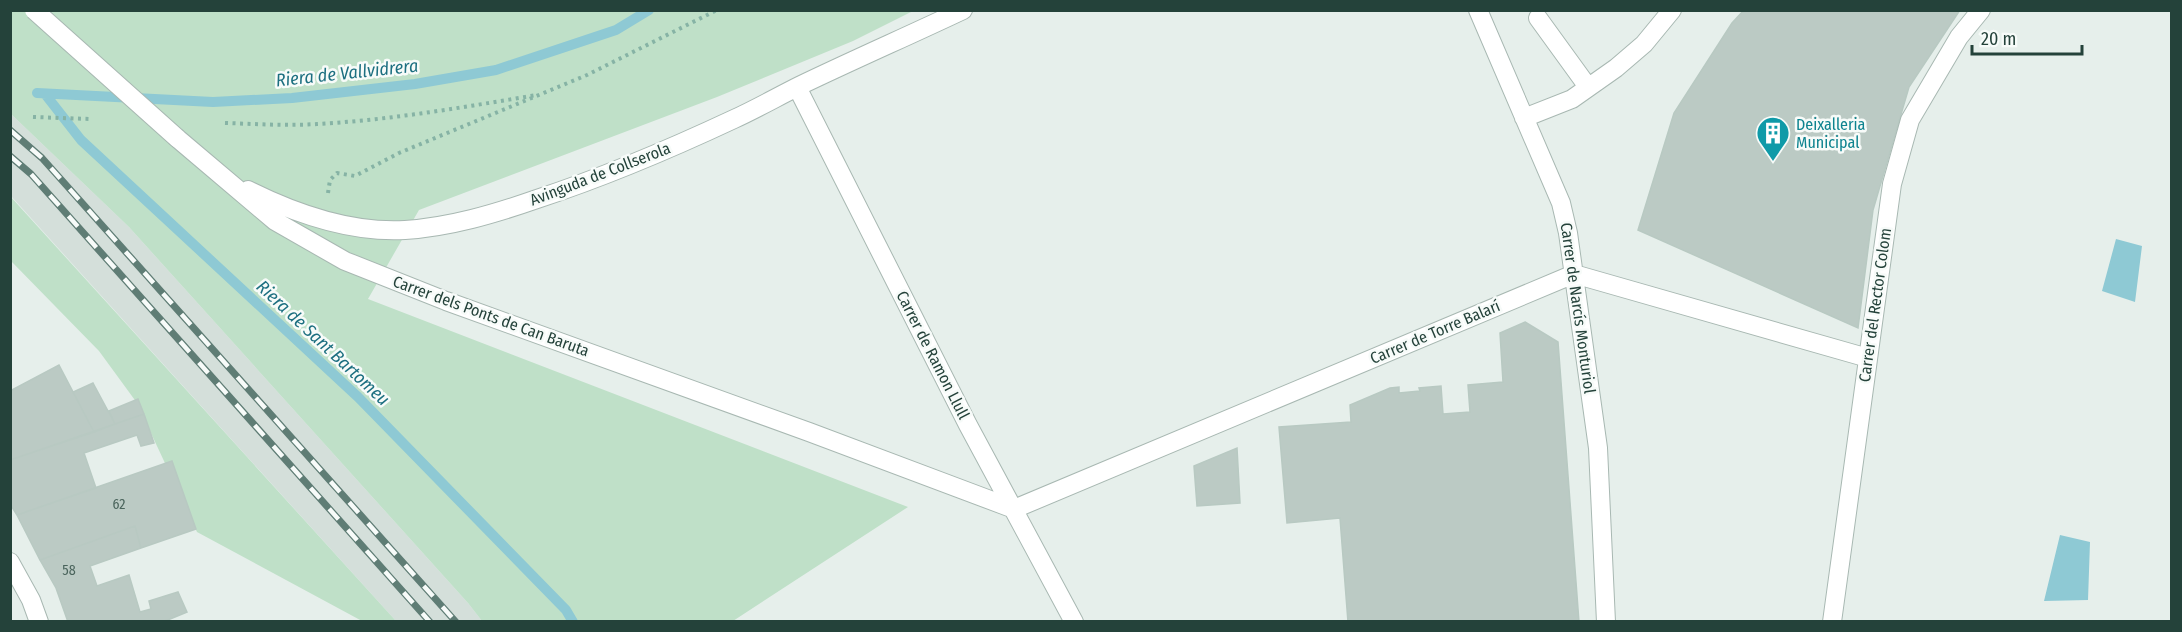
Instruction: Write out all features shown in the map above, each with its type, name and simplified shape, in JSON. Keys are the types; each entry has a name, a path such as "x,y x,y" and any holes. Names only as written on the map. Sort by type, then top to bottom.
{"street":[{"name":"Carrer dels Ponts de Can Baruta","path":"34,10 274,221 345,261 446,301 1014,509"},
{"name":"Avinguda de Collserola","path":"221,176 274,203 325,220 359,227 403,230 447,225 499,212 636,163 735,119 797,87 963,10"},
{"name":"Carrer de Narcís Monturiol","path":"1478,10 1561,203 1574,274 1598,448 1606,621"},
{"path":"1524,118 1572,99 1644,44 1672,10"},
{"name":"Carrer del Rector Colom","path":"1832,621 1892,184 1910,120 1959,37 1982,10"},
{"path":"1538,18 1588,87"},
{"name":"Carrer de Ramon Llull","path":"797,87 968,424 1074,621"},
{"path":"1574,274 1868,358"},
{"name":"Carrer de Torre Balarí","path":"1014,509 1574,274"},
{"path":"10,562 31,600 39,621"}],"path":[{"path":"325,220 330,180 338,173 355,176 399,153 545,94 717,10"},
{"path":"225,123 316,124 355,121 415,115 545,94"},
{"path":"33,117 90,119"}],"shaded area":[{"path":"11,114 129,227 482,621 396,621 11,196"}],"green space":[{"path":"10,11 913,11 853,41 717,97 419,210 368,299 908,507 733,621 482,621 129,227 11,114"},
{"path":"10,196 396,621 362,621 197,532 137,403 99,351 11,261"}],"water":[{"path":"2116,239 2142,246 2135,302 2102,291"},
{"path":"2060,535 2090,542 2088,600 2044,601"}],"building":[{"name":"Deixalleria Municipal","path":"1744,10 1960,10 1909,87 1873,210 1858,328 1638,230 1674,113 1732,23"},
{"path":"1525,322 1558,342 1579,622 1348,622 1340,518 1287,523 1279,427 1351,422 1350,405 1390,388 1399,387 1399,393 1441,386 1443,414 1470,412 1468,385 1503,382 1500,333"},
{"path":"59,365 94,432 10,460 10,391"},
{"path":"93,383 115,424 94,432 73,392"},
{"path":"138,399 144,414 115,424 109,411"},
{"path":"144,414 154,443 141,446 137,435 84,453 96,488 17,515 10,504 10,460"},
{"path":"1237,448 1240,503 1197,506 1194,466"},
{"path":"172,461 196,529 141,548 135,526 40,560 17,515"},
{"path":"135,526 141,548 90,566 97,586 129,575 140,612 151,609 149,601 178,592 187,612 163,622 68,622 56,588 40,560"}],"waterway":[{"name":"Riera de Vallvidrera","path":"37,93 213,102 292,98 415,84 496,70 616,30 649,10"},
{"name":"Riera de Sant Bartomeu","path":"45,94 81,140 358,397 566,610 573,622"}],"railway":[{"path":"10,130 42,158 456,622"},
{"path":"10,156 31,174 430,622"}],"place":[{"name":"Deixalleria Municipal","path":"1773,162"}]}
